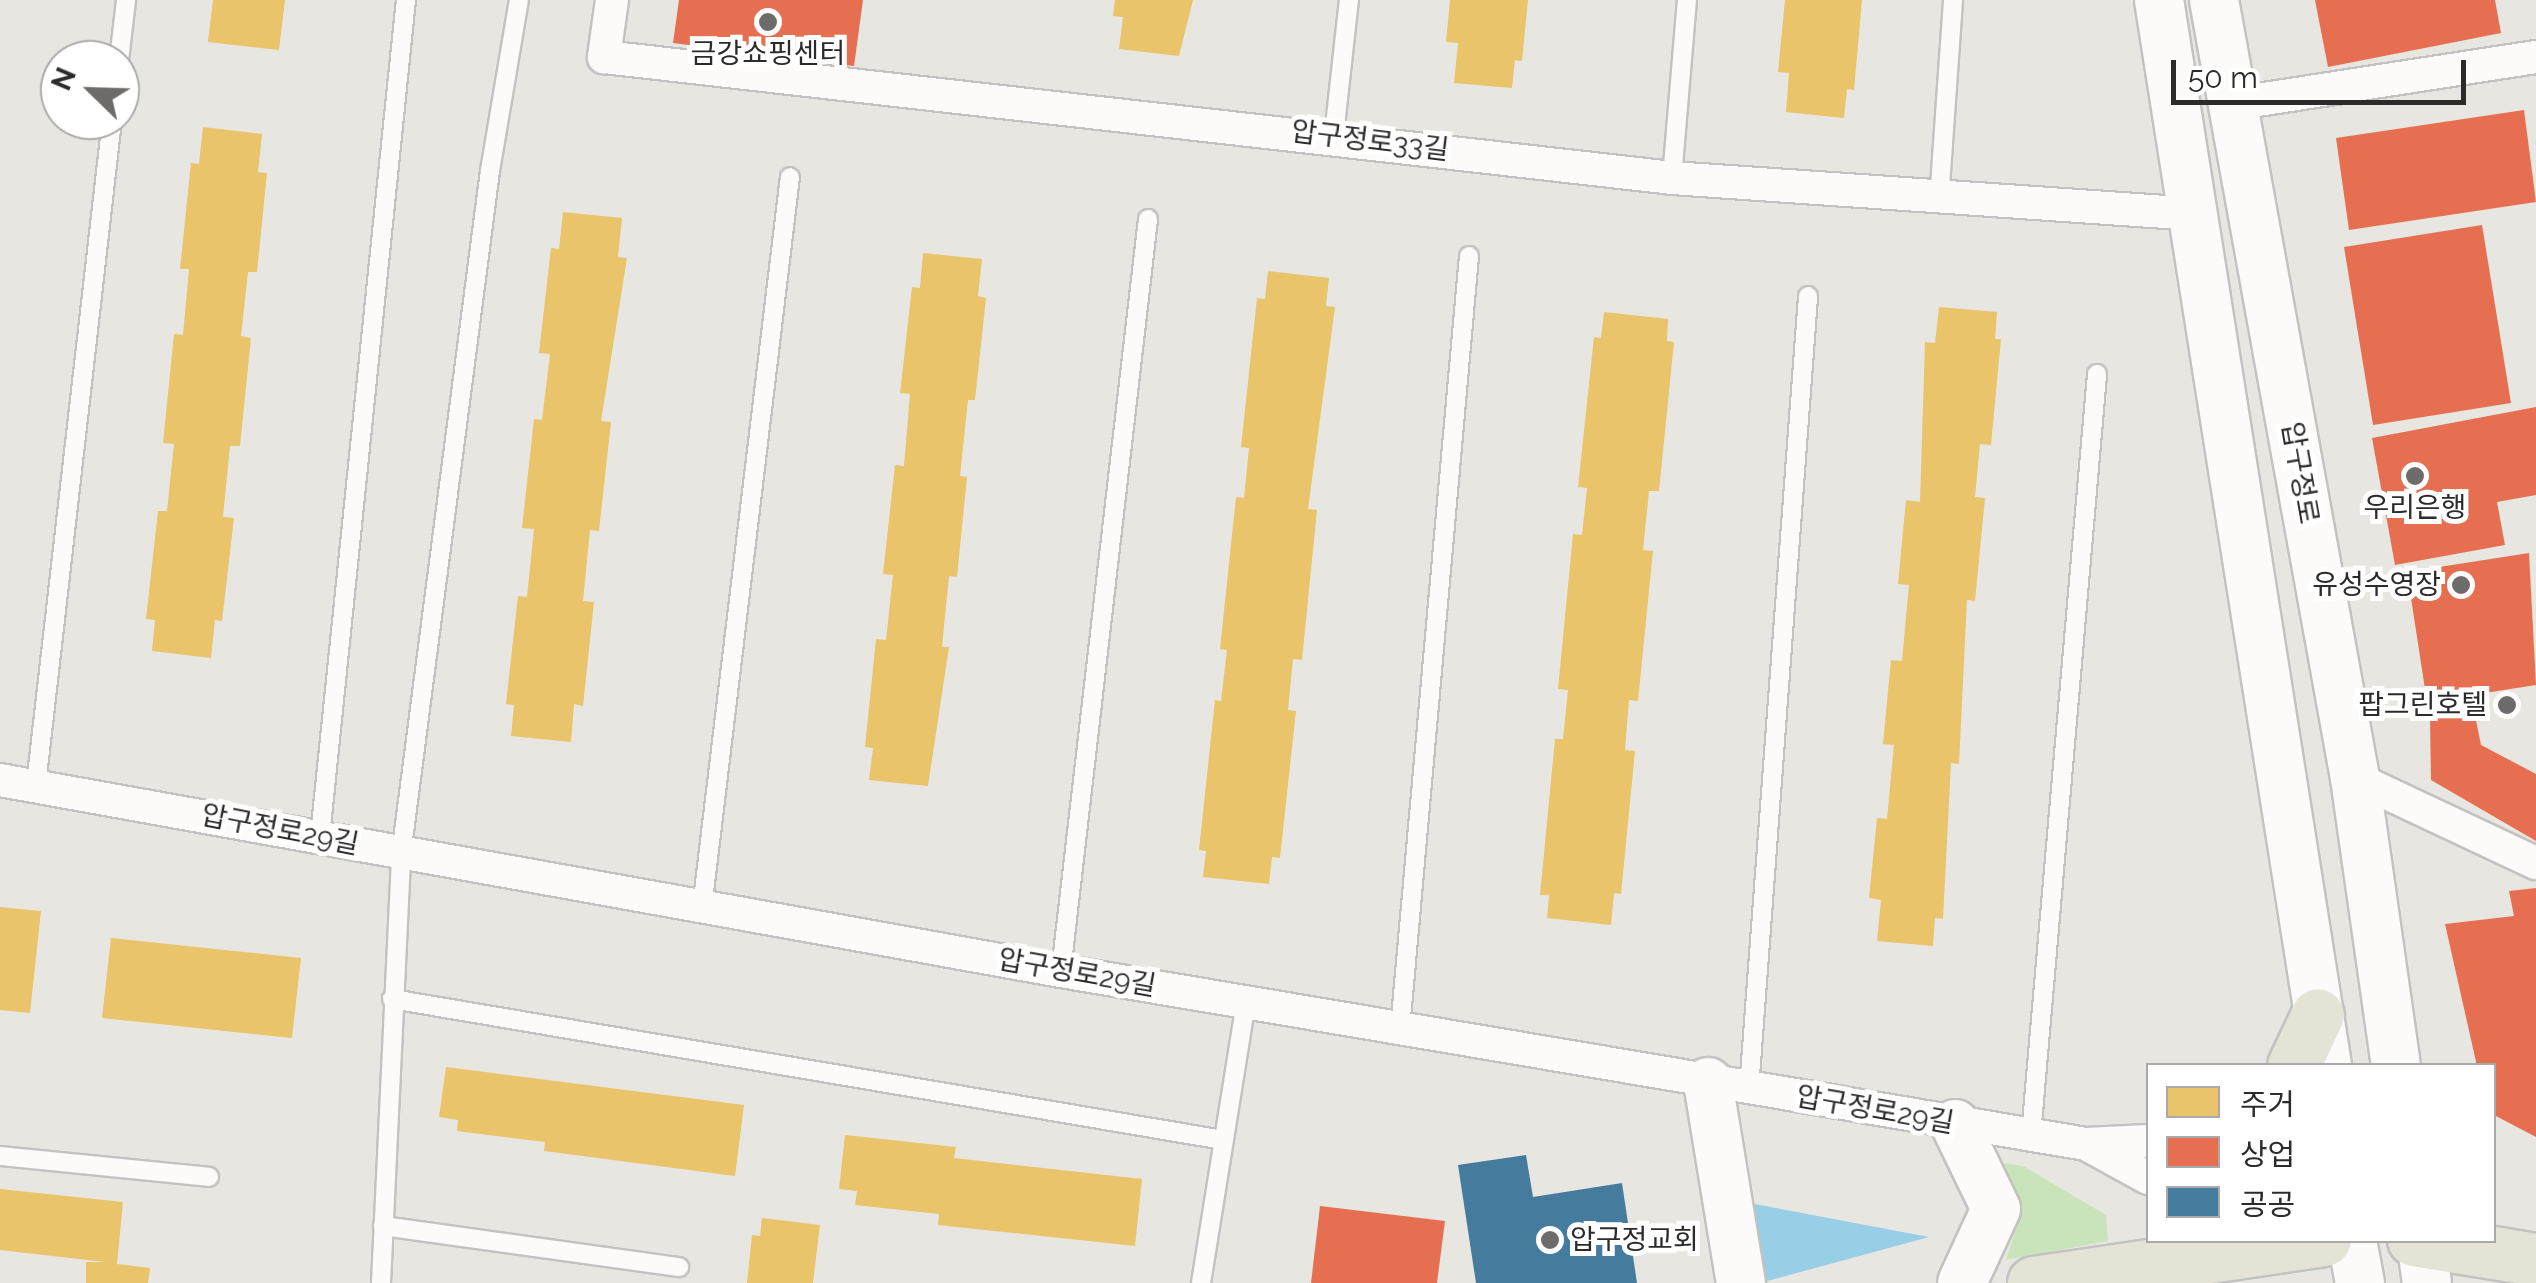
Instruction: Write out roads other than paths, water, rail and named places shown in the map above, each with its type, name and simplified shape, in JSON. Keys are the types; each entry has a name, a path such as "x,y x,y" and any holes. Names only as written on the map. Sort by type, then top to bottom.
{"main road":[{"path":"2160,0 2326,1063"},
{"name":"압구정로","path":"2214,0 2355,778 2396,1063"},
{"path":"2295,1063 2318,1014"},
{"path":"1729,1085 1741,1283"},
{"path":"1955,1124 1996,1209 1962,1283"},
{"path":"2034,1283 2168,1251 2282,1243"},
{"path":"2353,1243 2360,1283"},
{"path":"2418,1243 2427,1283"},
{"path":"2430,1243 2536,1260"}],"street":[{"name":"압구정로33길","path":"612,0 604,57 846,88 1334,135 1672,178 1939,201 2195,214"},
{"path":"2232,104 2536,57"},
{"path":"2355,778 2536,863"},
{"name":"압구정로29길","path":"0,780 1061,971 2086,1144 2146,1177"},
{"path":"2086,1144 2146,1141"}],"lane":[{"path":"121,40 126,0"},
{"path":"320,836 406,0"},
{"path":"381,1283 401,855 490,171 519,0"},
{"path":"1334,135 1349,0"},
{"path":"1672,178 1687,0"},
{"path":"1939,201 1953,0"},
{"path":"36,785 110,140"},
{"path":"702,908 790,177"},
{"path":"1061,971 1148,219"},
{"path":"1400,1030 1469,256"},
{"path":"1729,1085 1808,296"},
{"path":"2030,1136 2098,374"},
{"path":"392,999 1222,1140"},
{"path":"1201,1283 1246,1001"},
{"path":"0,1156 209,1176"},
{"path":"383,1226 678,1266"}],"water":[{"path":"1749,1203 1929,1237 1760,1283"}],"place":[{"name":"금강쇼핑센터","path":"768,22"},
{"name":"우리은행","path":"2415,476"},
{"name":"유성수영장","path":"2461,585"},
{"name":"팝그린호텔","path":"2507,705"},
{"name":"압구정교회","path":"1550,1240"}]}
